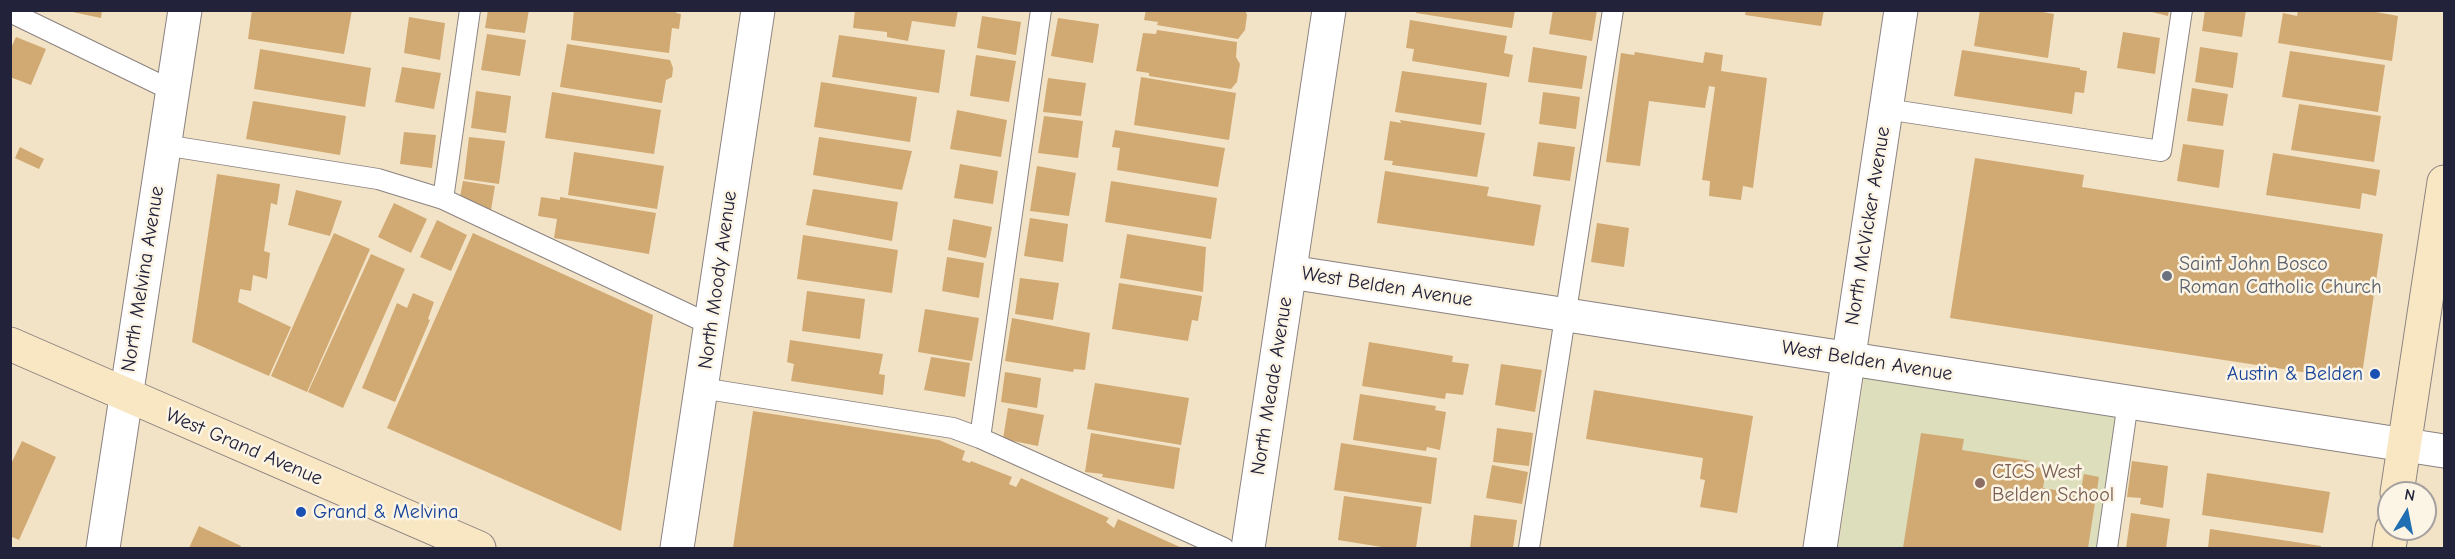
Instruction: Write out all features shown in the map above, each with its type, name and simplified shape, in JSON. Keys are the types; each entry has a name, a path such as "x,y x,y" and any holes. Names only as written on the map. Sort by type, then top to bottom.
{"main road":[{"path":"2399,481 2445,182"},
{"name":"West Grand Avenue","path":"10,344 479,549"}],"street":[{"name":"North Melvina Avenue","path":"103,549 185,10"},
{"name":"North Moody Avenue","path":"677,549 758,10"},
{"name":"North Meade Avenue","path":"1248,549 1329,10"},
{"name":"North McVicker Avenue","path":"1820,549 1901,10"},
{"name":"West Belden Avenue","path":"1290,272 2445,451"}],"lane":[{"path":"443,199 470,10"},
{"path":"980,438 1041,10"},
{"path":"1529,549 1613,10"},
{"path":"1886,109 2161,151 2182,10"},
{"path":"10,12 173,91"},
{"path":"164,144 378,179 443,199 711,325"},
{"path":"701,388 953,428 980,438 1224,549"},
{"path":"2107,549 2128,402"}],"shaded area":[{"name":"CICS West Belden School","path":"1864,378 2122,417 2102,548 1838,548"}],"building":[{"path":"63,10 102,10 101,18"},
{"path":"252,10 352,10 344,54 248,39"},
{"path":"488,10 529,10 525,33 485,28"},
{"path":"574,10 676,10 676,13 681,14 679,29 672,28 669,53 571,40"},
{"path":"855,10 958,10 955,27 912,21 908,41 887,37 887,32 853,28"},
{"path":"1146,10 1245,10 1247,15 1245,30 1238,39 1157,25 1158,22 1144,20"},
{"path":"1417,10 1515,10 1512,28 1416,13"},
{"path":"1553,10 1597,10 1592,41 1549,34"},
{"path":"1746,10 1824,10 1821,26 1745,15"},
{"path":"1980,10 2032,10 2054,14 2048,58 1974,46"},
{"path":"2144,10 2169,10 2168,16"},
{"path":"2205,10 2246,10 2242,37 2202,31"},
{"path":"2298,10 2365,10 2398,16 2392,61 2278,43 2283,13 2297,16"},
{"path":"982,16 1021,22 1016,55 977,48"},
{"path":"409,17 445,23 440,60 404,53"},
{"path":"1058,18 1099,24 1093,63 1051,56"},
{"path":"1410,20 1507,36 1504,53 1513,55 1509,77 1412,61 1414,49 1406,48"},
{"path":"1157,30 1237,42 1236,57 1240,64 1237,82 1231,89 1149,76 1149,73 1136,71 1143,33 1156,34"},
{"path":"2123,32 2160,38 2155,74 2117,68"},
{"path":"487,34 526,40 520,76 481,70"},
{"path":"839,35 945,50 939,93 832,77"},
{"path":"16,37 46,49 31,85 10,77 10,50"},
{"path":"567,44 670,60 673,68 672,77 666,80 662,103 560,87"},
{"path":"1533,47 1587,56 1582,89 1528,82"},
{"path":"2200,47 2238,53 2233,88 2195,82"},
{"path":"260,49 371,68 365,107 254,89"},
{"path":"1962,50 2080,68 2080,70 2087,71 2084,93 2075,92 2072,114 1954,96"},
{"path":"2290,51 2385,65 2378,112 2282,97"},
{"path":"1635,52 1703,63 1705,52 1723,55 1721,71 1767,78 1753,188 1743,186 1741,200 1709,196 1710,181 1702,180 1715,87 1709,86 1705,108 1649,101 1640,166 1606,162 1621,53 1634,55"},
{"path":"976,55 1016,61 1009,102 970,96"},
{"path":"402,67 441,73 434,109 395,102"},
{"path":"1402,71 1487,83 1481,125 1395,112"},
{"path":"1141,77 1236,93 1229,140 1134,125"},
{"path":"1048,78 1086,83 1081,116 1043,112"},
{"path":"821,82 917,97 910,142 814,127"},
{"path":"2192,88 2228,94 2223,126 2187,121"},
{"path":"476,91 511,96 506,133 471,128"},
{"path":"552,92 661,110 654,154 545,138"},
{"path":"1543,92 1580,97 1576,129 1539,124"},
{"path":"253,101 346,116 340,155 246,139"},
{"path":"2299,104 2381,116 2374,162 2291,150"},
{"path":"957,110 1007,120 1001,157 950,149"},
{"path":"1044,116 1083,121 1078,158 1038,153"},
{"path":"1400,120 1485,133 1477,177 1392,165 1393,161 1384,160 1390,121 1401,123"},
{"path":"1115,130 1225,148 1218,187 1117,170 1120,148 1112,147"},
{"path":"404,132 436,135 432,168 400,164"},
{"path":"469,137 505,141 499,184 464,179"},
{"path":"819,137 912,151 902,190 813,175"},
{"path":"1538,142 1575,147 1570,181 1533,176"},
{"path":"2183,144 2224,150 2219,188 2177,181"},
{"path":"20,147 44,159 39,169 15,158"},
{"path":"574,152 664,166 657,209 568,195"},
{"path":"2273,153 2380,170 2376,196 2362,193 2360,209 2266,195"},
{"name":"Saint John Bosco Roman Catholic Church","path":"1975,158 2084,175 2082,187 2383,234 2361,381 1950,318"},
{"path":"960,164 998,171 993,204 954,198"},
{"path":"1037,166 1076,173 1069,216 1030,211"},
{"path":"1385,171 1489,187 1487,196 1541,205 1534,246 1377,223"},
{"path":"217,174 280,184 277,205 271,203 264,251 270,253 267,279 253,275 251,291 240,289 238,302 291,327 269,376 192,342"},
{"path":"463,181 495,186 491,210 460,197"},
{"path":"1111,181 1217,198 1211,239 1105,222"},
{"path":"813,189 898,202 892,241 806,225"},
{"path":"296,190 342,201 330,236 288,225"},
{"path":"541,197 560,200 560,197 656,213 649,254 554,238 557,219 538,216"},
{"path":"394,203 427,219 411,253 378,237"},
{"path":"1030,218 1068,224 1063,262 1024,256"},
{"path":"953,219 992,227 986,258 948,250"},
{"path":"437,220 467,235 451,271 420,257"},
{"path":"1597,223 1629,228 1624,267 1591,262"},
{"path":"334,233 370,249 307,392 271,376"},
{"path":"473,233 653,315 621,531 387,428"},
{"path":"1127,234 1206,247 1203,292 1120,278"},
{"path":"803,235 898,250 892,293 797,279"},
{"path":"371,254 405,269 343,408 308,392"},
{"path":"947,257 984,263 979,298 942,291"},
{"path":"1020,278 1059,283 1053,320 1015,314"},
{"path":"1119,283 1202,296 1198,321 1192,320 1188,341 1112,329"},
{"path":"807,291 865,299 860,339 802,331"},
{"path":"413,293 434,302 428,319 430,320 395,402 362,388 397,303 407,308"},
{"path":"925,309 979,318 972,361 918,352"},
{"path":"1012,318 1090,333 1085,370 1074,369 1073,372 1005,361"},
{"path":"790,340 883,354 879,374 885,375 883,395 791,381 794,364 787,362"},
{"path":"1369,342 1453,356 1452,362 1469,364 1463,395 1446,393 1445,399 1362,386"},
{"path":"931,357 970,363 965,397 924,390"},
{"path":"1501,364 1542,370 1535,412 1495,405"},
{"path":"1005,372 1041,378 1037,408 1001,402"},
{"path":"1095,383 1189,398 1181,445 1087,429"},
{"path":"1594,390 1753,416 1737,513 1700,507 1705,480 1700,479 1703,458 1586,439"},
{"path":"1360,394 1436,406 1435,410 1446,412 1440,450 1427,447 1426,451 1353,440"},
{"path":"1008,408 1044,415 1038,446 1003,439"},
{"path":"753,411 939,440 965,451 962,460 970,463 971,461 1012,477 1009,484 1016,487 1021,478 1109,518 1106,522 1114,528 1118,519 1182,548 733,548"},
{"path":"1497,428 1533,433 1529,466 1493,462"},
{"path":"1091,433 1180,448 1174,489 1085,472"},
{"path":"1921,433 1964,439 1962,450 2031,461 2030,466 2046,469 2043,488 2080,494 2084,474 2099,477 2088,548 1903,548"},
{"path":"22,441 56,457 19,540 10,536 10,466"},
{"path":"1341,443 1437,458 1431,504 1334,490"},
{"path":"2132,461 2168,466 2163,508 2140,504 2141,498 2127,497"},
{"path":"1492,465 1528,472 1522,504 1486,498"},
{"path":"2207,473 2330,492 2323,533 2202,515"},
{"path":"1344,496 1422,507 1416,548 1388,548 1338,540"},
{"path":"2131,513 2170,519 2166,548 2126,548"},
{"path":"1474,515 1517,520 1513,548 1470,548"},
{"path":"199,526 241,546 240,548 189,548"},
{"path":"2210,529 2321,546 2321,548 2208,548"}],"place":[{"name":"Saint John Bosco Roman Catholic Church","path":"2167,276"},
{"name":"Austin & Belden","path":"2375,374"},
{"name":"CICS West Belden School","path":"1980,483"},
{"name":"Grand & Melvina","path":"301,512"}]}
